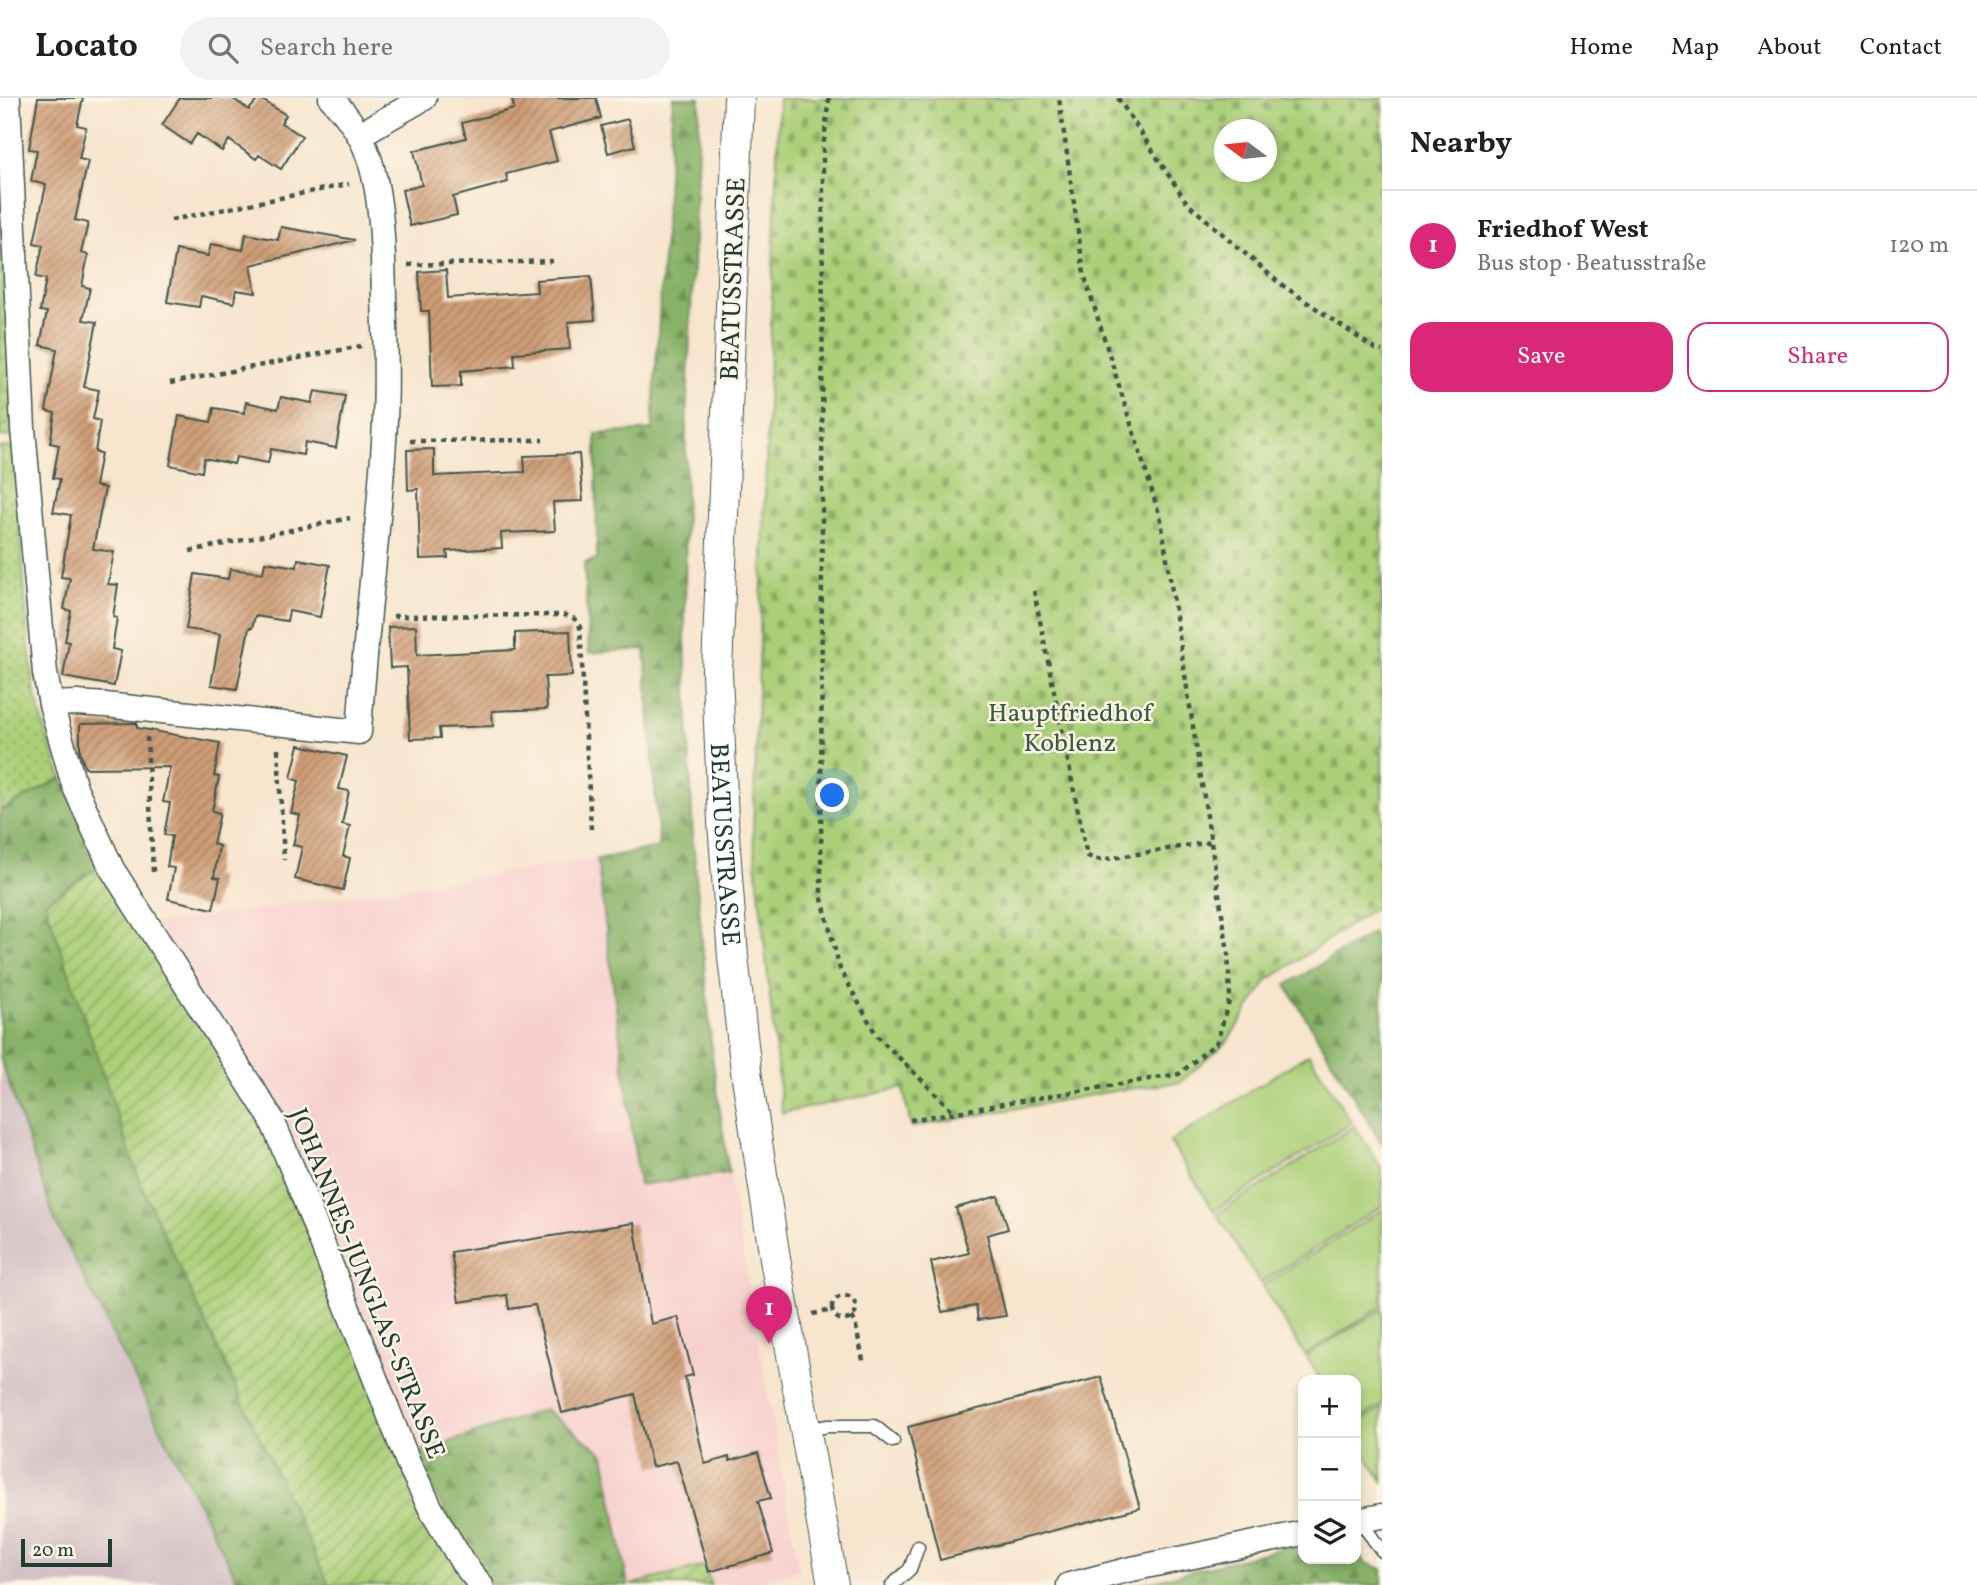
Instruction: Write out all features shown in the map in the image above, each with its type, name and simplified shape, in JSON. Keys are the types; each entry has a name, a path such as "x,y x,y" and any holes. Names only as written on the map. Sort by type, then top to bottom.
{"street":[{"name":"JOHANNES-JUNGLAS-STRASSE","path":"8,98 23,429 45,673 74,785 112,869 271,1118 408,1462 432,1511 463,1563 481,1585"},
{"path":"51,704 77,703 145,708 359,732 384,441 386,390 383,266 380,223 368,156 345,113 331,98"},
{"path":"359,135 424,98"},
{"name":"BEATUSSTRASSE","path":"739,98 717,672 723,822 733,957 746,1071 776,1265 833,1585"},
{"path":"1069,1585 1298,1534"}],"lane":[{"path":"806,1430 828,1426 874,1426 893,1441"},
{"path":"1367,1519 1368,1532 1382,1551"},
{"path":"892,1585 911,1569 918,1547"}],"path":[{"path":"829,98 822,163 821,895 840,969 877,1037 954,1112"},
{"path":"910,1120 1179,1074 1217,1042 1230,998 1228,952 1161,520 1084,274 1059,98"},
{"path":"1118,98 1187,203 1278,282 1375,349 1382,351"},
{"path":"171,220 374,180"},
{"path":"383,266 556,261"},
{"path":"170,383 385,341"},
{"path":"384,441 543,440"},
{"path":"190,551 379,512"},
{"path":"1034,592 1087,856 1101,860 1210,842"},
{"path":"368,617 566,615 575,618 580,627 592,829"},
{"path":"145,708 153,872"},
{"path":"277,723 284,860"},
{"path":"850,1297 857,1307 852,1317 836,1317 832,1306 836,1299 850,1297"},
{"path":"820,1312 833,1310"},
{"path":"852,1317 864,1365"}],"shaded area":[{"path":"597,859 639,1185 729,1173 799,1570 748,1585 711,1585 704,1566 628,1585 604,1454 414,1454 156,924"},
{"path":"0,1057 55,1221 240,1585 0,1585"}],"green space":[{"path":"673,98 700,98 686,428 685,640 693,841 713,1063 729,1173 639,1185 597,859 659,847 645,649 589,653 584,563 597,559 596,434 652,430"},
{"name":"Hauptfriedhof Koblenz","path":"779,98 1382,98 1382,903 1267,981 1226,1043 1180,1082 911,1127 903,1088 782,1113 753,833"},
{"path":"0,171 13,437 0,436"},
{"path":"0,447 14,448 28,640 35,695 62,778 0,811"},
{"path":"62,778 101,866 45,902 141,1185 329,1585 240,1585 55,1221 0,1057 0,811"},
{"path":"101,866 250,1101 469,1585 329,1585 141,1185 45,902"},
{"path":"1372,933 1382,949 1382,1144 1286,985"},
{"path":"1309,1054 1352,1123 1214,1211 1170,1142"},
{"path":"1355,1126 1382,1169 1382,1206 1260,1283 1217,1214"},
{"path":"1382,1210 1382,1306 1305,1355 1262,1286"},
{"path":"1382,1309 1382,1405 1361,1418 1361,1375 1318,1375 1306,1356"},
{"path":"1382,1408 1382,1481 1361,1447 1361,1421"},
{"path":"545,1409 604,1454 628,1585 491,1585 471,1560 414,1454"},
{"path":"1298,1544 1298,1564 1361,1564 1361,1556 1366,1563 1382,1569 1382,1585 1136,1585"},
{"path":"705,1566 711,1585 630,1585"}],"building":[{"path":"38,98 83,98 77,125 86,127 79,159 88,161 75,220 88,223 81,253 88,255 82,286 90,288 83,320 97,322 84,387 99,390 93,419 100,421 95,452 101,453 95,486 105,488 93,549 114,552 108,584 118,585 112,649 121,651 114,686 63,677 69,642 65,641 71,611 64,609 70,578 61,577 71,515 53,512 60,479 53,478 59,445 50,443 55,413 46,411 57,349 40,345 47,312 40,311 46,279 36,277 43,245 34,243 46,185 31,181 37,150 29,149"},
{"path":"180,98 232,98 249,110 259,98 286,115 281,123 302,136 281,169 259,155 256,159 229,140 222,151 197,134 190,144 162,125"},
{"path":"512,98 596,98 601,118 549,132 557,161 506,174 508,182 453,197 457,215 410,226 402,190 422,185 414,151 466,138 462,123 514,109"},
{"path":"628,119 635,146 608,153 601,126"},
{"path":"281,227 355,240 251,265 256,293 236,290 234,303 201,296 199,307 167,302 176,250 208,256 211,244 243,250 246,234 278,240"},
{"path":"446,270 448,298 537,292 536,280 591,276 595,320 568,322 570,349 514,353 515,366 461,371 461,386 432,387 429,311 421,311 419,272"},
{"path":"315,391 345,396 336,448 305,442 303,455 271,449 268,463 236,457 234,464 204,458 202,472 170,465 179,416 211,422 214,408 244,413 246,402 278,409 281,397 312,403"},
{"path":"434,449 434,476 525,472 524,456 579,454 583,501 553,502 555,531 501,533 502,548 447,551 448,558 420,559 418,489 408,490 407,450"},
{"path":"298,559 330,565 320,617 289,611 287,621 255,616 252,628 249,628 237,689 211,685 220,634 186,629 195,574 228,579 230,569 263,573 265,562 297,567"},
{"path":"416,626 417,655 515,650 515,633 570,631 572,676 545,677 547,709 492,711 493,726 439,728 440,738 410,739 407,667 390,668 388,627"},
{"path":"137,723 137,728 220,743 214,776 219,777 212,811 220,813 213,844 219,846 214,877 220,878 213,909 168,899 174,868 167,867 172,836 164,835 170,803 163,802 170,767 85,768 80,752 80,724"},
{"path":"299,745 347,756 339,789 349,791 342,824 350,826 343,856 350,858 343,890 295,879 302,847 293,845 300,815 291,813 299,781 291,778"},
{"path":"998,1196 1008,1229 987,1235 1006,1316 978,1320 976,1306 942,1312 931,1262 969,1253 956,1208"},
{"path":"634,1223 651,1324 678,1317 693,1375 685,1377 705,1464 729,1457 730,1461 758,1453 771,1498 758,1501 773,1553 709,1572 677,1461 652,1467 635,1394 562,1413 535,1305 509,1309 507,1295 459,1302 451,1252"},
{"path":"1101,1377 1140,1508 940,1560 908,1427"}],"place":[{"name":"Friedhof West","path":"769,1344"}]}
